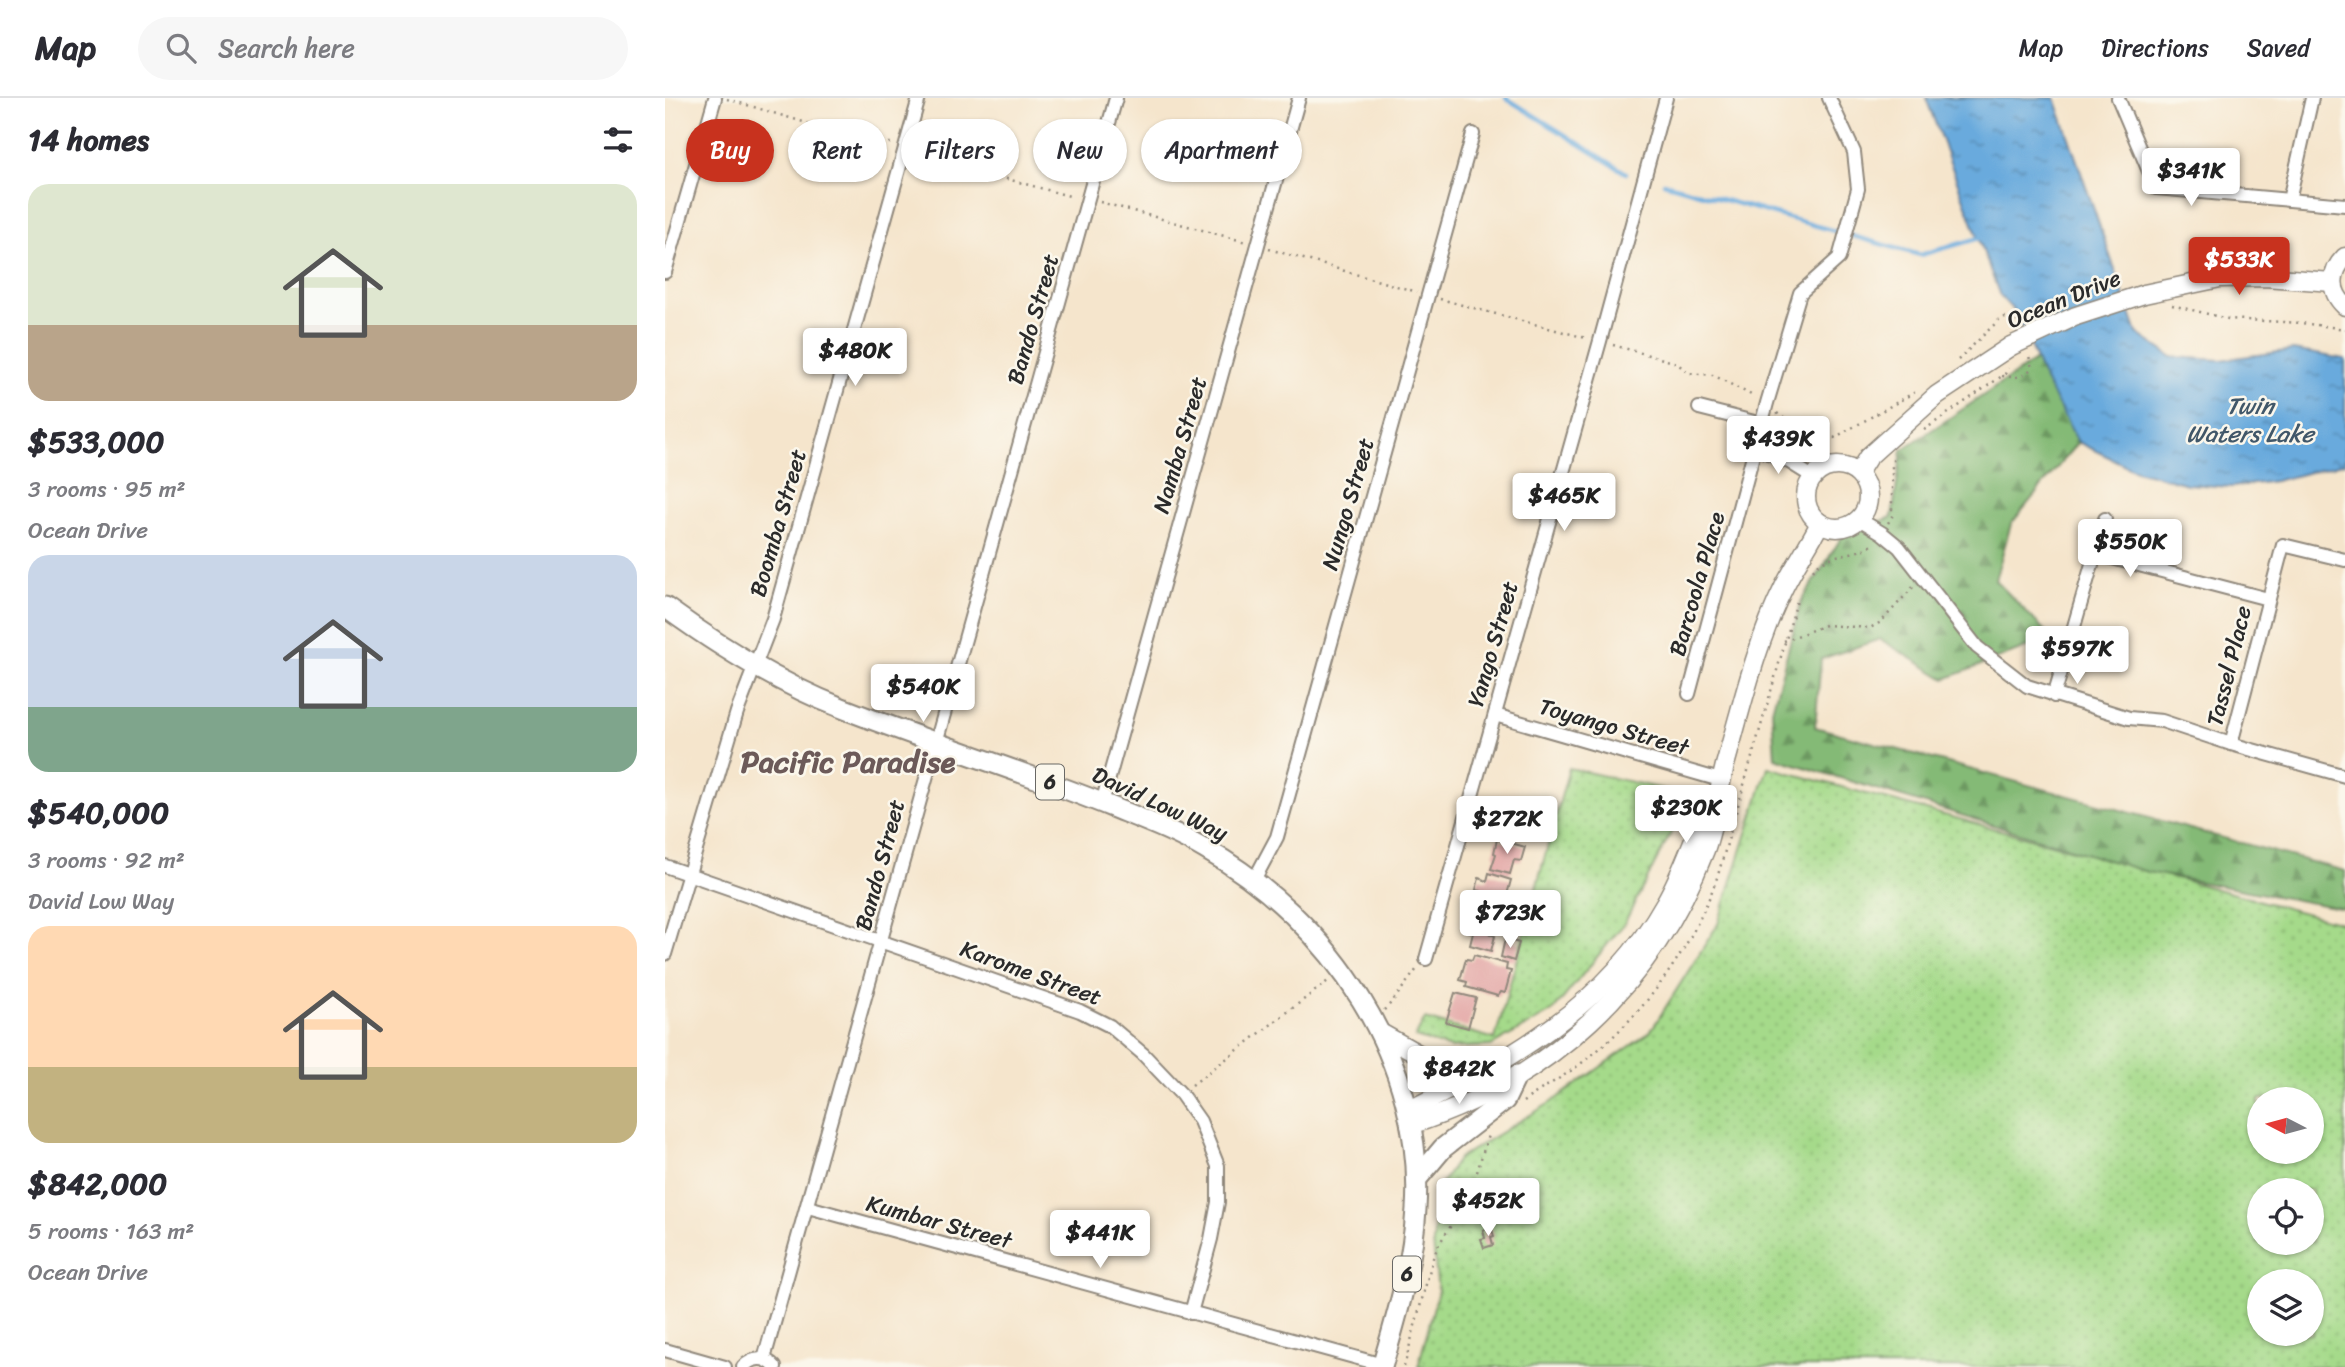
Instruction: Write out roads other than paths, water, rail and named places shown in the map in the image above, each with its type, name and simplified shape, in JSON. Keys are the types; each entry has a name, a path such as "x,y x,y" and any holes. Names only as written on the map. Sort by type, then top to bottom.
{"main road":[{"name":"David Low Way","path":"665,607 755,666 800,690 841,708 1102,803 1177,834 1205,849 1253,882 1300,923 1341,970 1376,1026 1400,1081 1409,1118 1417,1179 1416,1207 1409,1265 1383,1366"},
{"path":"1417,1179 1443,1148 1505,1100 1517,1075"}],"street":[{"path":"665,272 715,98"},
{"name":"Boomba Street","path":"666,946 690,875 737,712 773,619 919,98"},
{"name":"Bando Street","path":"769,1363 808,1207 935,742 1116,98"},
{"name":"Namba Street","path":"1102,803 1299,98"},
{"name":"Yango Street","path":"1426,958 1666,98"},
{"name":"Barcoola Place","path":"1689,694 1800,293 1839,258 1858,189 1854,152 1829,98"},
{"path":"2118,98 2156,188 2345,205"},
{"path":"2289,200 2312,98"},
{"name":"Nungo Street","path":"1253,882 1277,837 1473,134"},
{"path":"2345,257 2334,272 2332,282 2334,291 2345,306"},
{"name":"Ocean Drive","path":"1858,473 1868,457 1937,395 2011,346 2076,316 2144,294 2220,278 2265,277 2332,282"},
{"path":"1699,408 1762,424"},
{"path":"1757,449 1789,462 1813,477"},
{"path":"1839,465 1858,473 1868,490 1865,510 1859,519 1841,528 1820,523 1808,507 1806,496 1813,477 1820,470 1839,465"},
{"path":"1859,519 1899,548 1976,647 2027,686 2129,718 2162,721 2231,744 2345,776"},
{"path":"2054,696 2105,519"},
{"path":"1409,1118 1442,1115 1555,1052 1598,1016 1626,987 1653,950 1692,881 1704,852 1713,828 1720,780 1764,635 1783,589 1820,523"},
{"name":"Tassel Place","path":"2231,744 2283,545 2345,560"},
{"name":"Tassel Place","path":"2097,554 2268,599"},
{"name":"Toyango Street","path":"1495,715 1720,780"},
{"path":"1409,1118 1557,1026 1600,989 1628,960 1650,930 1680,876 1702,817 1720,780"},
{"name":"Karome Street","path":"665,866 1080,1011 1110,1026 1143,1054 1181,1094 1199,1121 1219,1166 1218,1202 1191,1313"},
{"path":"1376,1026 1429,1060 1455,1066 1492,1067"},
{"name":"Kumbar Street","path":"808,1207 1383,1366"},
{"path":"665,1350 725,1367"},
{"path":"743,1367 751,1360 769,1363"}],"water":[{"name":"Twin Waters Lake","path":"1926,98 2055,98 2137,333 2172,357 2221,360 2293,350 2345,359 2345,463 2275,481 2232,487 2187,484 2133,469 2078,442 2043,377 2017,314 2000,296"}],"waterway":[{"path":"1506,98 1626,173"},
{"path":"1664,183 1920,255 1983,237"}],"district":[{"name":"Pacific Paradise","path":"848,762"}]}
